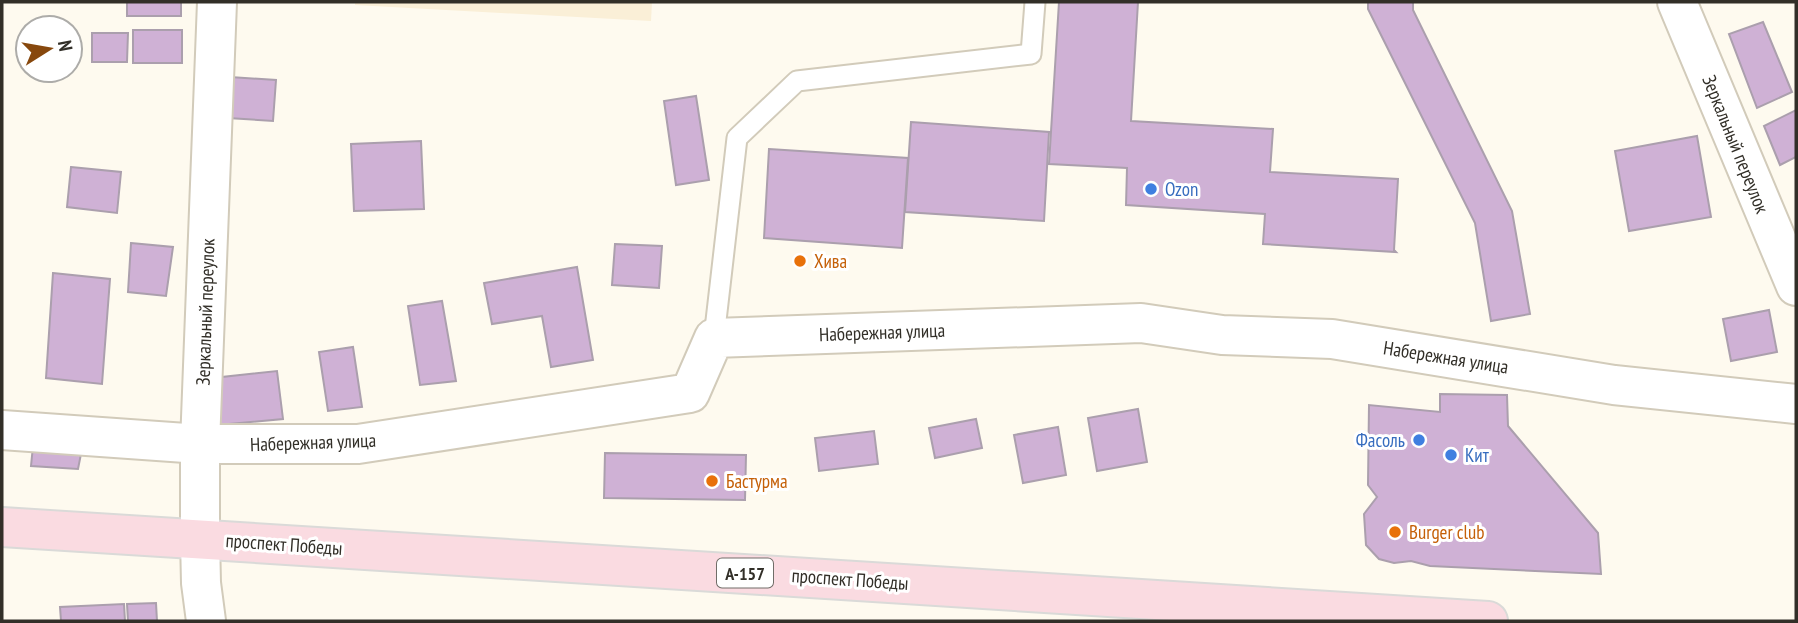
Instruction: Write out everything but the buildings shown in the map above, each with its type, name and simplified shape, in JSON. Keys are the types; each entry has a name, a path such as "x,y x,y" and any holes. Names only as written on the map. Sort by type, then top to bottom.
{"main road":[{"name":"проспект Победы","path":"2,527 1469,621"}],"street":[{"name":"Зеркальный переулок","path":"206,621 201,583 200,444 217,2"},
{"name":"Зеркальный переулок","path":"1677,2 1796,286"},
{"name":"Набережная улица","path":"2,430 200,444 358,444 690,393 714,338 1141,323 1222,335 1332,339 1614,385 1796,404"}],"lane":[{"path":"714,338 737,138 797,81 1031,54 1035,2"}],"shaded area":[{"path":"355,2 652,2 651,21 355,5"}],"place":[{"name":"Ozon","path":"1151,189"},
{"name":"Хива","path":"800,261"},
{"name":"Фасоль","path":"1419,440"},
{"name":"Кит","path":"1451,455"},
{"name":"Бастурма","path":"712,481"},
{"name":"Burger club","path":"1395,532"}]}
